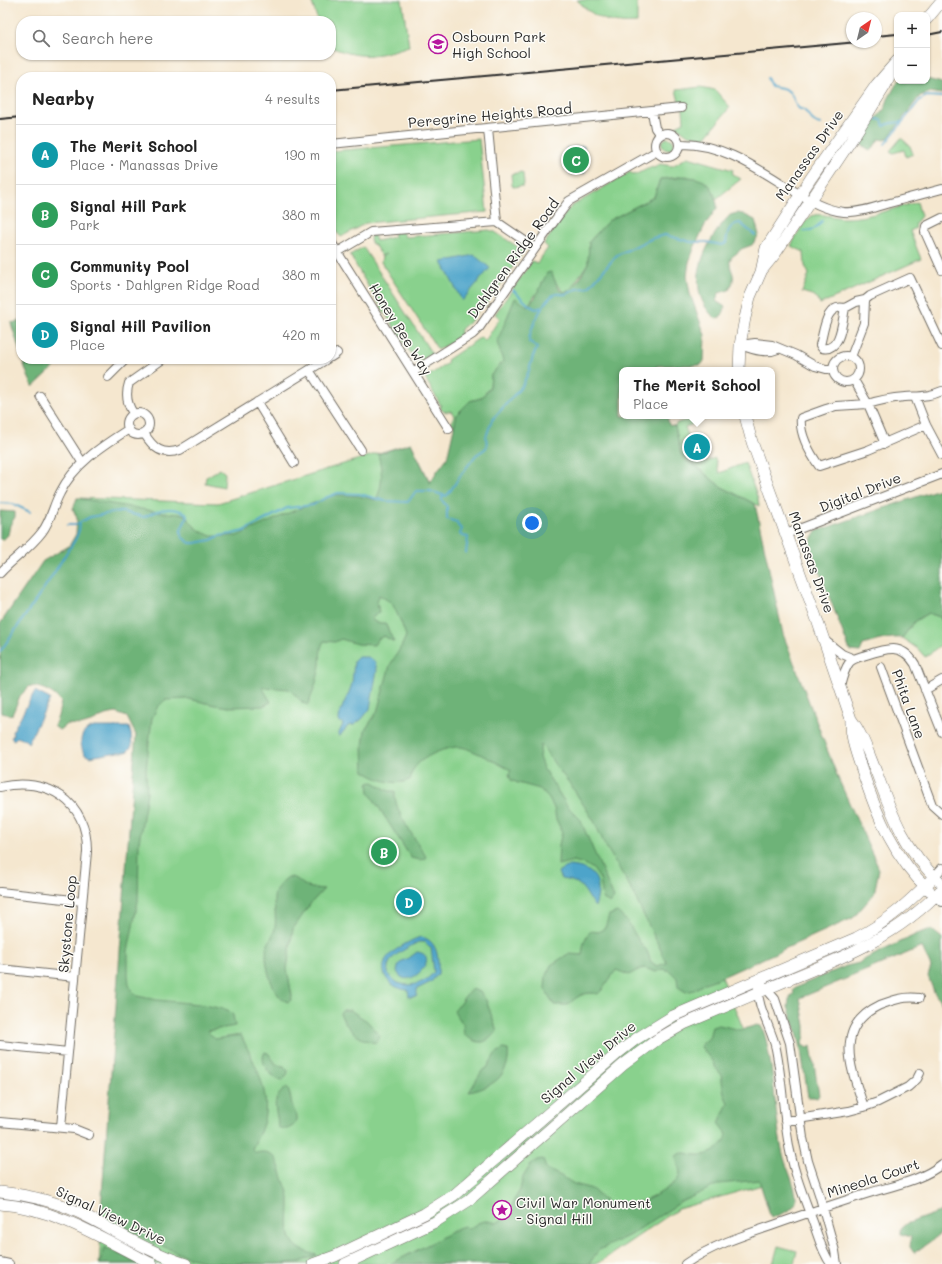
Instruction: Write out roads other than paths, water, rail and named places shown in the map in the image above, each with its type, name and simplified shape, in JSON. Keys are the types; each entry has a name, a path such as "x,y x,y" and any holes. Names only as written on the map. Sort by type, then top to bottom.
{"main road":[{"path":"929,12 935,0"},
{"path":"930,14 942,1"},
{"name":"Manassas Drive","path":"739,367 740,345 750,297 761,272 766,248 799,194 877,84 894,65"},
{"name":"Manassas Drive","path":"761,272 775,254 854,136 885,86 894,68"},
{"name":"Manassas Drive","path":"745,419 851,719 858,728 865,742 897,826 915,855 942,884"},
{"name":"Manassas Drive","path":"851,719 851,731 855,748 884,826 898,852 925,886 940,895"},
{"name":"Signal View Drive","path":"313,1264 335,1256 438,1206 461,1191 636,1039 673,1016 870,931 901,909 934,877"},
{"name":"Signal View Drive","path":"345,1264 435,1222 468,1201 623,1065 658,1039 684,1024 878,940 940,895"},
{"name":"Signal View Drive","path":"0,1192 22,1194 61,1205 80,1213 156,1252 186,1264"},
{"name":"Signal View Drive","path":"0,1204 26,1208 73,1223 152,1264"}],"street":[{"name":"Peregrine Heights Road","path":"336,144 681,108"},
{"path":"652,112 655,128 660,135"},
{"path":"488,129 497,222"},
{"path":"667,132 672,133 678,138 680,144 677,152 671,157 664,157 657,152 655,147 656,141 660,135 667,132"},
{"path":"680,144 703,146 730,154 758,168 810,201 834,211 856,211 942,189"},
{"name":"Dahlgren Ridge Road","path":"413,372 477,330 560,212 569,202 657,152"},
{"path":"942,218 926,226 925,232 942,270"},
{"path":"336,253 371,232 497,222 535,248"},
{"name":"Honey Bee Way","path":"336,257 413,372 449,429"},
{"path":"845,308 839,337 834,346 828,349 822,348 820,345 828,315 834,309 841,307 845,308 856,302 865,300 870,296 910,278 942,346"},
{"path":"851,357 864,322 865,300"},
{"path":"740,345 755,343 772,345 778,349 790,352 815,366 832,369"},
{"path":"843,356 851,357 855,359 859,366 858,374 854,380 850,382 841,382 834,376 832,369 833,364 843,356"},
{"path":"108,377 121,364"},
{"path":"133,413 129,407 127,397 129,383 150,364"},
{"path":"144,433 157,449 166,452 180,450 319,364"},
{"path":"310,370 361,450"},
{"path":"854,380 868,404 885,444"},
{"path":"926,425 885,444 819,466 810,454 800,424 801,418 836,406 868,404 895,398 933,395 942,391"},
{"path":"40,396 82,462"},
{"path":"915,397 926,425 942,455"},
{"path":"257,402 294,462"},
{"path":"133,413 144,414 149,420 149,428 141,435 134,434 127,426 128,418 133,413"},
{"path":"0,573 29,546 42,531 51,517 57,498 63,487 82,462 129,429"},
{"name":"Digital Drive","path":"786,534 942,474"},
{"path":"824,640 842,654 854,659"},
{"path":"840,688 847,667 854,659 882,650 896,649 902,651 910,656 915,664 942,732"},
{"name":"Phita Lane","path":"882,667 932,805 942,814"},
{"path":"925,690 942,680"},
{"name":"Skystone Loop","path":"0,786 30,785 54,792 64,798 78,812 86,831 87,842 61,1127"},
{"path":"934,877 942,868"},
{"path":"0,892 82,901"},
{"path":"0,969 75,977"},
{"path":"758,979 762,991 759,1002 776,1048 788,1140 792,1158 810,1212 826,1255 831,1264"},
{"path":"762,991 775,999 790,1044 800,1118 808,1161 837,1264"},
{"path":"864,1107 851,1069 849,1046 853,1030 861,1018 875,1008 904,997 919,998"},
{"path":"0,1045 68,1052"},
{"path":"786,1121 849,1111 878,1102 908,1087 917,1079 920,1073"},
{"path":"0,1122 61,1127 74,1129 89,1135"},
{"name":"Mineola Court","path":"685,1264 703,1253 728,1241 822,1208 912,1180 928,1173 942,1164"},
{"path":"0,1262 9,1264"}],"water":[{"path":"584,146 585,173 570,174 566,148"},
{"path":"474,255 490,268 462,301 442,262"},
{"path":"358,657 368,657 375,662 377,670 370,709 362,719 354,725 348,726 339,737 343,724 339,721 339,717 352,683 354,661"},
{"path":"35,691 50,699 28,743 17,737 14,740 11,738 13,735 12,732"},
{"path":"94,727 129,727 132,746 127,752 118,752 90,757 84,754 81,745 83,734 85,731"},
{"path":"569,866 586,870 595,878 598,890 595,907 584,890 578,884 561,879 558,873 559,871"},
{"path":"421,937 427,939 434,946 438,956 438,974 431,982 417,989 417,996 409,997 408,990 397,987 389,981 384,972 384,967 387,957 401,946","holes":["418,942 425,942 431,948 434,972 425,980 416,984 407,985 392,979 388,974 388,967 392,959"]},
{"path":"417,952 424,955 427,960 425,966 420,972 408,979 402,977 397,971 399,964"}],"waterway":[{"path":"767,78 771,86 787,90 793,97 798,108 804,110 811,119 821,124"},
{"path":"885,144 920,100 927,96 942,97"},
{"path":"876,119 882,120 884,126 891,123 902,122"},
{"path":"804,231 814,229 822,221"},
{"path":"67,525 75,525 90,517 116,512 123,512 144,517 164,509 174,509 186,513 187,517 181,530 181,535 190,543 195,543 244,531 287,508 313,505 338,493 360,494 385,501 408,502 416,491 430,491 446,496 476,455 485,449 487,446 486,437 492,420 522,386 537,348 529,342 534,323 542,308 551,296 556,294 566,294 577,289 589,287 617,255 653,238 665,235 691,242 707,242 722,245 726,243 731,227 740,223 755,235"},
{"path":"513,290 530,306 536,309 542,307"},
{"path":"442,495 442,500 447,507 447,519 457,522 458,526 462,529 460,534 468,537 466,553"},
{"path":"0,503 13,504 30,512"},
{"path":"0,652 40,595 74,542 80,528 80,522"}],"railway":[{"path":"930,34 942,32"},
{"path":"882,35 894,34"},
{"path":"336,90 846,43"},
{"path":"0,119 16,117"}],"place":[{"name":"Osbourn Park High School","path":"438,44"},
{"name":"Community Pool","path":"576,160"},
{"name":"The Merit School","path":"697,447"},
{"name":"Signal Hill Park","path":"384,852"},
{"name":"Signal Hill Pavilion","path":"409,902"},
{"name":"Civil War Monument - Signal Hill","path":"502,1210"}]}
